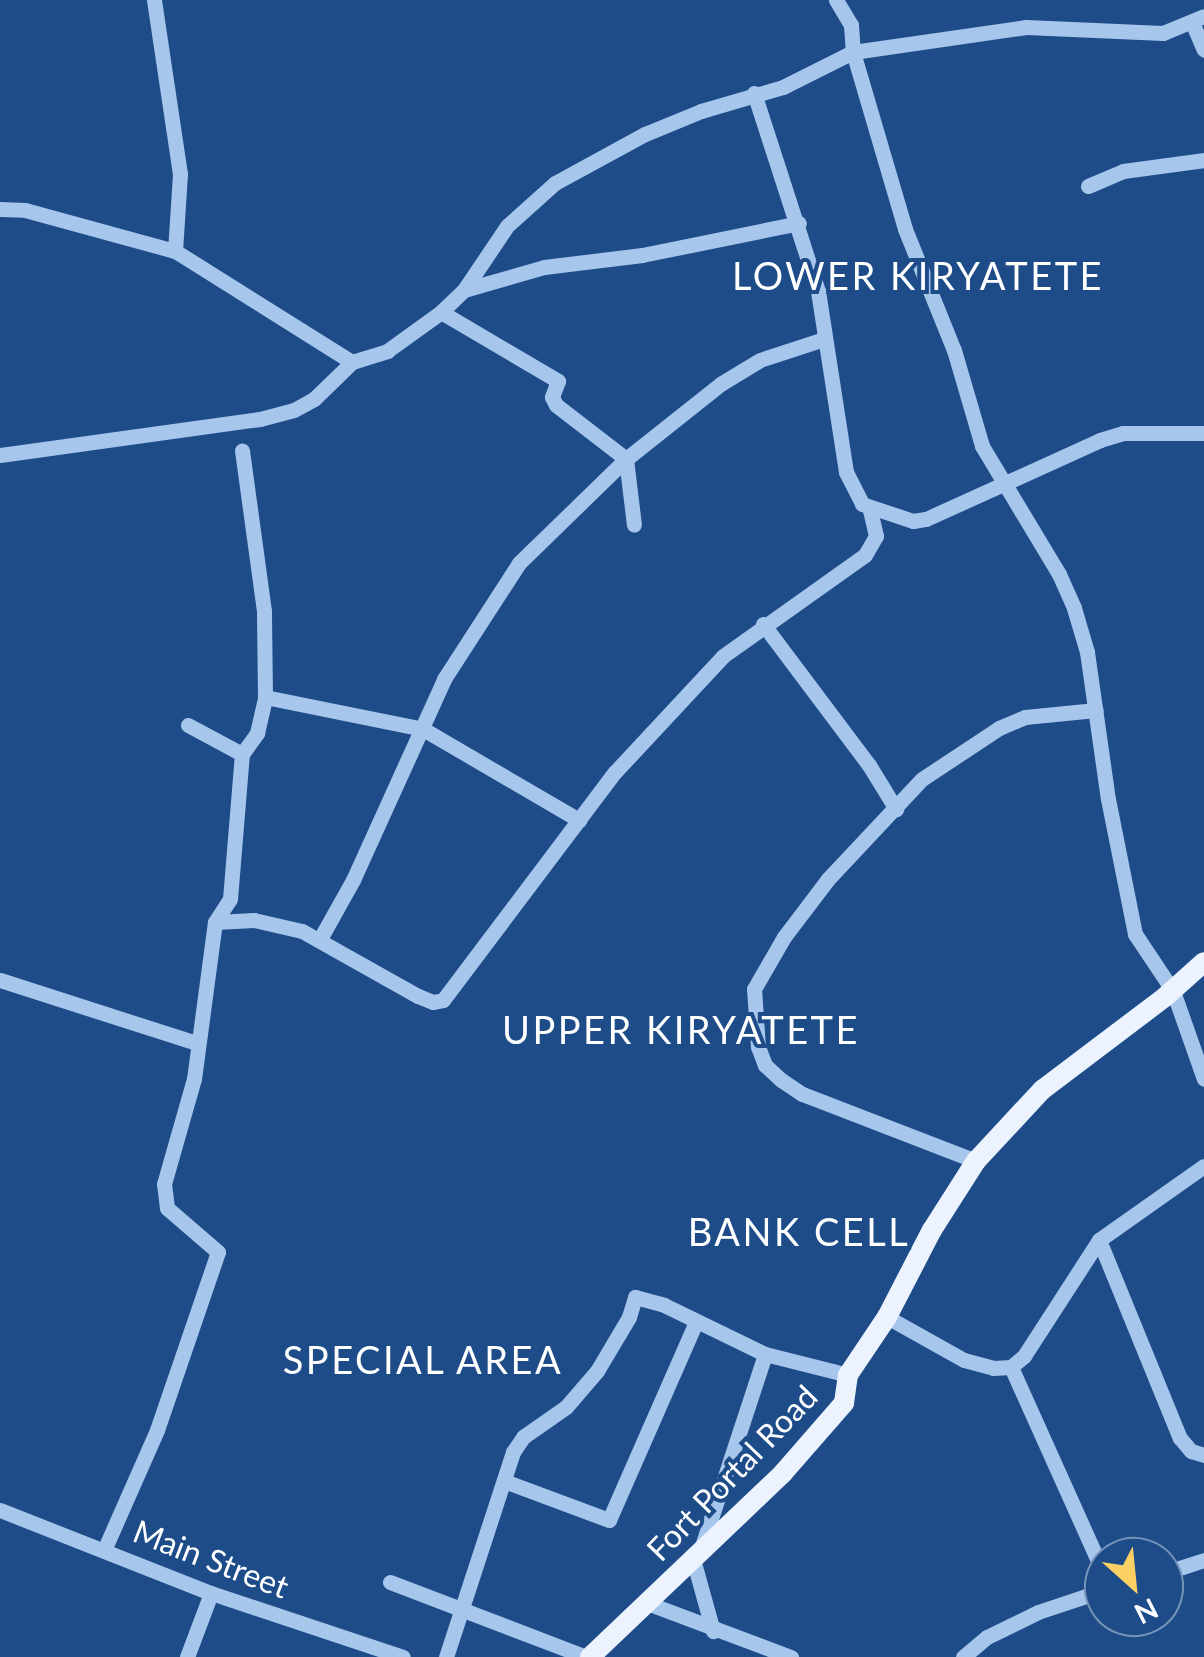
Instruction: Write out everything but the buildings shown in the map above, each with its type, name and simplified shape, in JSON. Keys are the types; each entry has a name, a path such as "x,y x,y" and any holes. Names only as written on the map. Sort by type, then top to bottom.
{"main road":[{"name":"Fort Portal Road","path":"588,1657 814,1440 844,1403 848,1375 887,1317 932,1230 976,1161 1042,1090 1173,991 1204,962"}],"street":[{"path":"154,0 178,158 174,251"},
{"path":"836,0 852,25 853,52 905,229 954,350 982,446 1059,574 1074,608 1087,652 1135,934 1173,991 1204,1079"},
{"path":"0,455 294,410 314,398 352,362 387,350 441,312 464,290 508,226 556,183 645,134 754,93 783,87 853,52 1026,27 1164,33 1198,19 1204,50"},
{"path":"215,922 254,920 320,939 418,996 433,1002 442,1000 615,772 723,656 865,555 876,536 870,509 853,491 846,472 818,291 754,93"},
{"path":"1088,186 1123,171 1204,160"},
{"path":"0,209 24,210 174,251 352,362"},
{"path":"464,290 544,267 642,256 799,223"},
{"path":"441,312 554,378 559,384 552,398 556,404 626,459 634,526"},
{"path":"320,939 353,880 444,678 520,563 626,459 722,383 760,360 824,339"},
{"path":"870,509 913,521 926,519 1002,481 1124,433 1204,433"},
{"path":"105,1548 157,1430 218,1252 167,1208 164,1184 194,1079 215,922 230,899 242,754 257,733 264,697 264,611 242,450"},
{"path":"763,624 870,765 896,810"},
{"path":"264,697 423,729 579,820"},
{"path":"976,1161 802,1094 766,1065 758,1047 754,990 784,936 828,879 922,780 999,728 1025,717 1096,710"},
{"path":"188,724 242,754"},
{"path":"0,980 196,1043"},
{"path":"887,1317 964,1360 992,1368 1011,1367 1024,1356 1100,1240 1204,1166"},
{"path":"1100,1240 1180,1438 1191,1452 1204,1455"},
{"path":"446,1657 512,1452 523,1437 566,1407 597,1371 635,1297 765,1354 848,1375"},
{"path":"504,1481 609,1520 696,1322"},
{"path":"713,1631 698,1552 765,1354"},
{"path":"1011,1367 1087,1537"},
{"name":"Main Street","path":"0,1510 105,1548 211,1593 403,1657"},
{"path":"390,1582 588,1657"},
{"path":"187,1657 211,1593"},
{"path":"963,1657 1005,1628 1084,1598"},
{"path":"646,1603 791,1657"}],"district":[{"name":"LOWER KIRYATETE","path":"918,276"},
{"name":"UPPER KIRYATETE","path":"681,1030"},
{"name":"BANK CELL","path":"799,1232"},
{"name":"SPECIAL AREA","path":"423,1360"}]}
